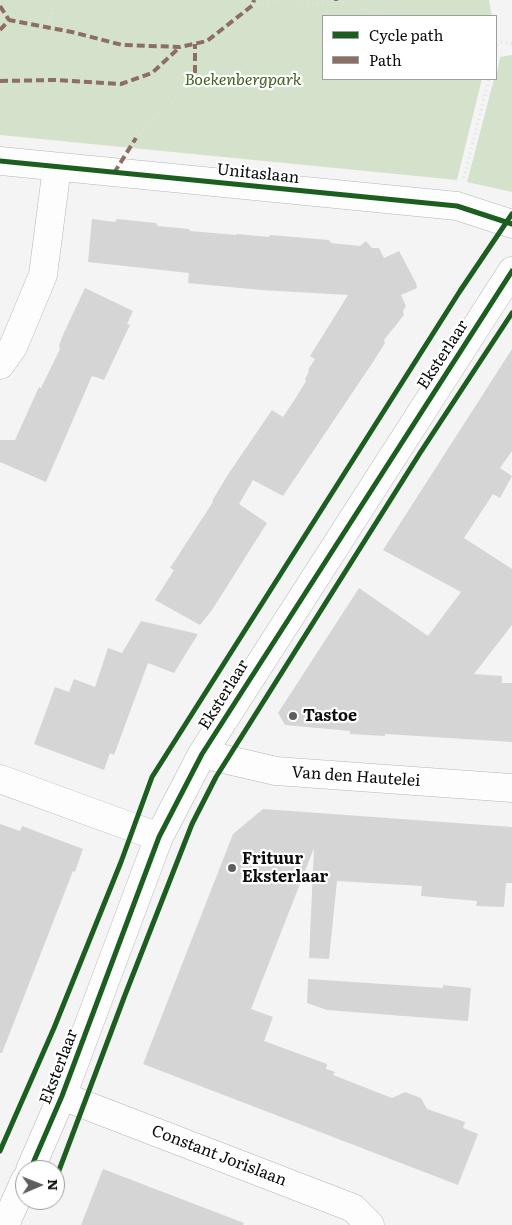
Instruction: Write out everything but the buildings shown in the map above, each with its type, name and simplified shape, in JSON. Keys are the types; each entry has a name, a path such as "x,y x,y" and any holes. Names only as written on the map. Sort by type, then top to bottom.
{"street":[{"name":"Unitaslaan","path":"0,161 457,206 512,224"},
{"path":"0,366 13,348 43,275 57,167"},
{"name":"Eksterlaar","path":"34,1160 62,1096 160,837 202,754 512,271"},
{"name":"Van den Hautelei","path":"202,754 276,771 512,788"},
{"path":"0,779 160,837"},
{"name":"Constant Jorislaan","path":"62,1096 353,1208 370,1225"},
{"path":"5,1225 15,1202"}],"path":[{"path":"48,28 55,0"},
{"path":"253,5 282,0 308,4 336,0 386,15"},
{"path":"497,41 512,44"},
{"path":"136,138 155,117 179,96 195,73"},
{"path":"457,206 489,80"}],"green space":[{"name":"Boekenbergpark","path":"0,0 489,0 492,15 322,15 322,80 482,80 457,180 0,135"},
{"path":"512,55 512,192 467,182 494,80 497,80 500,57"}],"marked path":[{"path":"0,30 9,20 72,32 122,45 180,47 207,41 253,5 254,0"},
{"path":"0,6 9,20"},
{"path":"195,44 195,73"},
{"path":"0,81 54,80 121,84 152,73 180,47"},
{"path":"114,173 136,138"}],"cycle path":[{"path":"0,161 457,206 512,224"},
{"path":"0,1151 54,1028 121,862 152,777 460,291 512,214"},
{"path":"34,1160 62,1096 159,837 202,754 512,271"},
{"path":"63,1160 192,824 216,777 420,453 512,313"}],"place":[{"name":"Tastoe","path":"293,716"},
{"name":"Frituur Eksterlaar","path":"232,868"}]}
